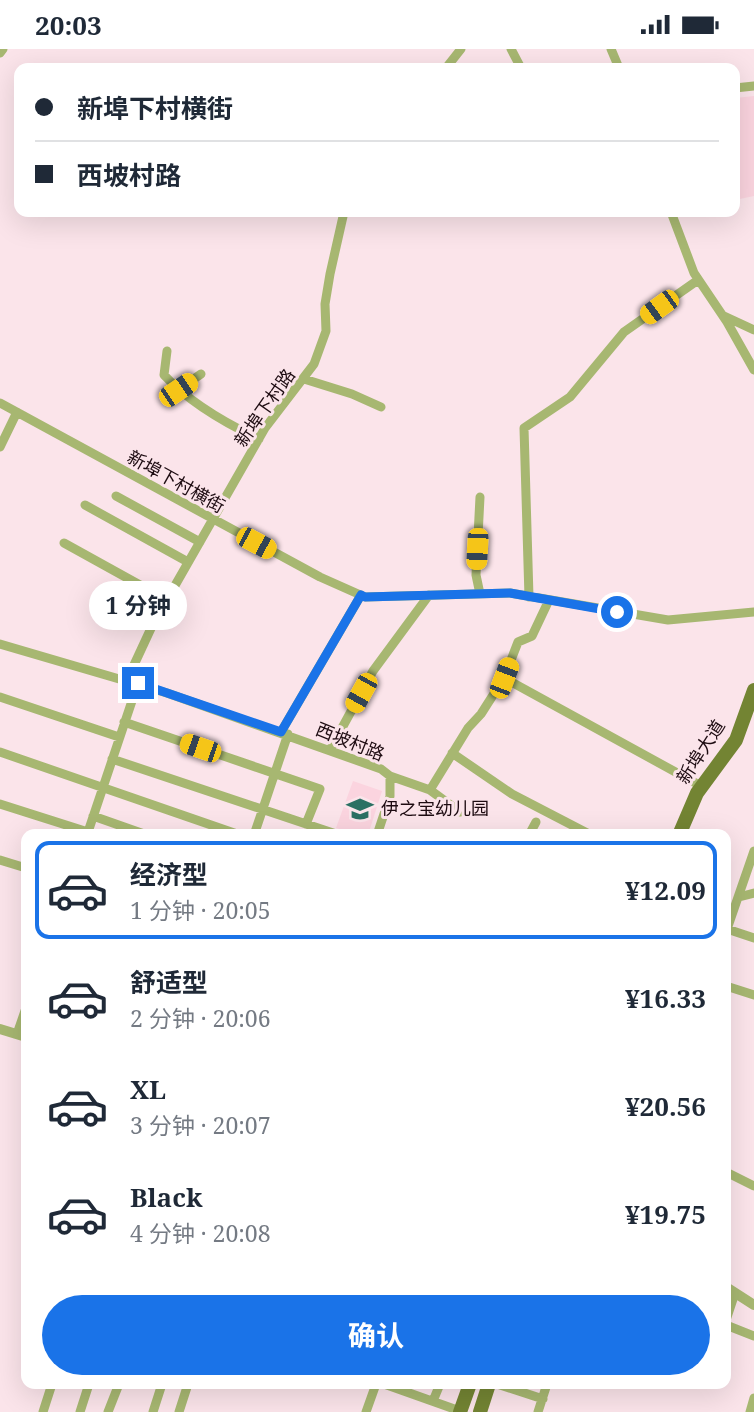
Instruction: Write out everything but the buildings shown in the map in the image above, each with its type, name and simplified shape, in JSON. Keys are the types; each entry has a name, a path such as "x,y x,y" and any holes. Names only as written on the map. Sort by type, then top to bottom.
{"main road":[{"name":"新埠大道","path":"682,829 701,786 736,740 754,690"},
{"path":"460,1412 468,1389"},
{"path":"480,1412 487,1389"}],"street":[{"path":"450,63 461,49"},
{"name":"新埠下村路","path":"127,680 167,600 259,439 314,364 326,331 330,274 343,217"},
{"path":"673,217 698,280 754,370"},
{"path":"529,597 524,428 570,397 624,332 698,280"},
{"path":"722,315 754,330"},
{"path":"167,351 164,375 178,390 259,439"},
{"path":"178,390 201,375"},
{"path":"304,379 352,394 381,407"},
{"name":"新埠下村横街","path":"0,403 320,577 365,597 510,593 668,620 754,612"},
{"path":"0,447 17,412"},
{"path":"116,496 200,542"},
{"path":"480,496 475,575 480,594"},
{"path":"85,505 188,562"},
{"path":"64,543 167,600"},
{"path":"256,829 275,773 284,733 361,595"},
{"path":"330,750 373,671 429,595"},
{"path":"430,790 504,678 518,642 532,636 550,600"},
{"name":"西坡村路","path":"0,644 138,683 381,769 390,776 390,796 379,829"},
{"path":"504,678 701,786"},
{"path":"88,829 138,683"},
{"path":"0,697 119,737"},
{"path":"124,722 320,789 306,824"},
{"path":"0,753 223,829"},
{"path":"452,753 512,794 579,829"},
{"path":"112,759 321,829"},
{"path":"390,776 430,790 460,812"},
{"path":"0,804 75,829"},
{"path":"93,816 130,829"},
{"path":"532,829 536,822"},
{"path":"731,919 754,851"},
{"path":"0,860 21,866"},
{"path":"739,897 754,893"},
{"path":"731,931 754,937"},
{"path":"731,988 754,996"},
{"path":"0,1029 21,1036"},
{"path":"731,1174 754,1186"},
{"path":"731,1290 754,1305"},
{"path":"731,1325 754,1336"},
{"path":"43,1412 50,1389"},
{"path":"80,1412 87,1389"},
{"path":"108,1412 116,1389"},
{"path":"153,1412 158,1389"},
{"path":"179,1412 186,1389"},
{"path":"366,1412 374,1389"},
{"path":"398,1389 460,1412"},
{"path":"433,1401 438,1389"},
{"path":"512,1389 542,1399"},
{"path":"538,1412 545,1389"},
{"path":"750,1412 754,1398"}],"shaded area":[{"path":"754,96 754,196 740,199 740,97"},
{"name":"伊之宝幼儿园","path":"353,781 382,791 370,829 336,828"}],"place":[{"name":"伊之宝幼儿园","path":"360,809"}],"route":[{"path":"138,683 281,732 361,595 510,593 617,612"}]}
